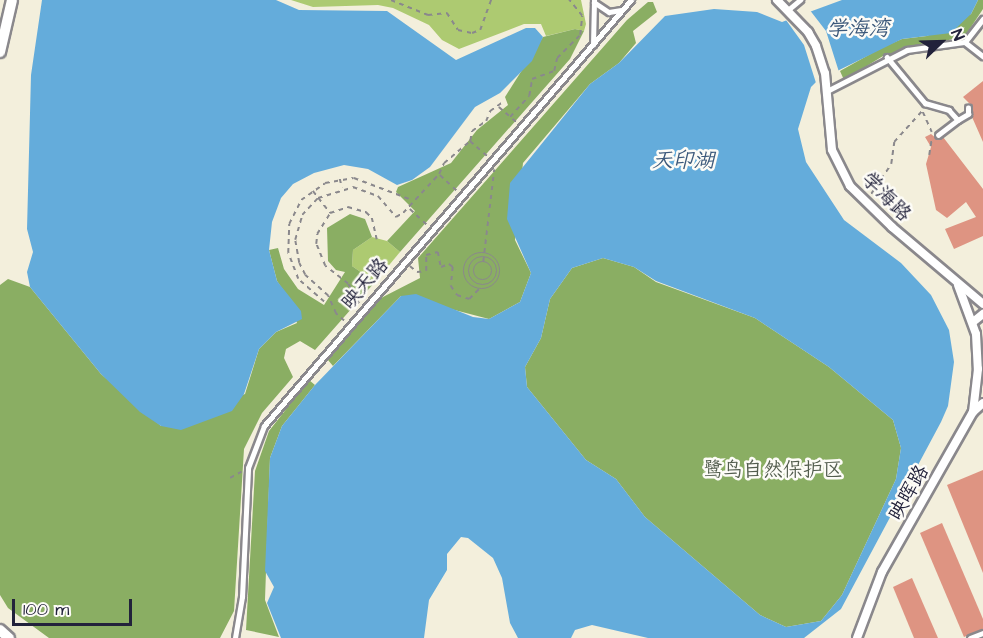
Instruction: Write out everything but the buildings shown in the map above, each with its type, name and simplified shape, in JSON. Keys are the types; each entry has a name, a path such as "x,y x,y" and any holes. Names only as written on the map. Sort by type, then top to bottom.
{"street":[{"path":"0,52 12,0"},
{"path":"777,0 791,12"},
{"name":"学海路","path":"791,12 816,46 826,80 831,150 850,186 956,282 983,303"},
{"path":"956,282 973,322 981,372 973,412"},
{"path":"973,322 983,314"},
{"name":"映晖路","path":"857,638 867,602 973,412 983,403"},
{"path":"0,630 9,638"}],"lane":[{"name":"映天路","path":"235,638 242,605 248,468 264,426 304,376 631,0"},
{"path":"791,12 800,0"},
{"path":"594,1 609,12 621,10"},
{"path":"593,45 594,1"},
{"path":"965,42 983,19"},
{"path":"827,91 887,57 921,47 965,42 983,56"},
{"path":"887,57 925,103 949,110 958,120"},
{"path":"938,135 968,114 968,108"},
{"path":"970,638 983,633"}],"path":[{"path":"390,0 428,15 447,13 455,28 472,33 480,30 490,0"},
{"path":"510,117 529,96 532,79 554,71 557,58 580,35 582,16 569,0"},
{"path":"344,321 320,290 304,275 295,240 303,215 318,198 342,188 367,190 388,204 396,217 410,208 413,200 439,174 444,163 470,141 472,131 503,102"},
{"path":"864,201 888,172 894,142 922,111 925,103"},
{"path":"498,107 518,124"},
{"path":"922,111 932,131 929,155"},
{"path":"470,141 488,157"},
{"path":"483,262 494,167"},
{"path":"439,174 458,192"},
{"path":"324,302 315,297 297,279 287,240 294,210 312,190 340,178 370,181 413,200"},
{"path":"340,178 342,188"},
{"path":"367,190 370,181"},
{"path":"312,190 330,213"},
{"path":"359,304 348,284 325,266 319,255 317,234 330,213 348,207 366,212 376,226 377,238"},
{"path":"410,208 428,226"},
{"path":"294,210 303,215"},
{"path":"287,240 295,240"},
{"path":"409,264 417,272 426,271 426,255 438,252 441,267 449,264 453,267 451,285 457,295 469,299 479,289"},
{"path":"485,253 499,262 501,274 490,288 479,289 468,283 464,271 468,259 485,253"},
{"path":"484,257 493,262 497,272 493,281 484,285 474,282 469,274 471,264 484,257"},
{"path":"483,262 492,269 491,276 484,281 477,279 473,271 476,264 483,262"},
{"path":"297,279 304,275"},
{"path":"315,297 320,290"},
{"path":"230,478 242,471"}],"green space":[{"path":"291,0 581,0 586,24 584,31 575,29 546,36 541,24 524,24 459,49 442,40 429,25 393,8 378,5 313,7"},
{"path":"978,0 983,0 983,9 965,36 883,56 844,80 840,71 883,47 902,39 927,36 971,14"},
{"path":"648,2 653,2 657,12 633,31 636,43 619,63 590,84 523,163 515,240 531,273 520,302 489,319 401,296 333,366 328,360 381,298 420,278 418,258 627,20"},
{"path":"575,29 584,31 570,59 400,252 387,241 415,211 396,192 398,187 451,163 477,130 508,105 505,97 543,37"},
{"path":"350,214 365,219 372,237 353,250 352,266 375,282 315,350 300,341 286,349 284,358 293,377 262,413 244,449 234,611 220,638 49,638 8,608 0,595 0,285 8,279 30,287 101,374 161,426 245,394 259,349 276,332 297,323 287,296 277,281 269,250 278,248 284,269 298,289 324,305 345,272 336,270 328,261 327,228"},
{"path":"372,237 387,241 400,252 375,282 352,266 353,250"},
{"name":"鹭鸟自然保护区","path":"603,258 634,267 656,282 755,318 829,367 893,420 901,448 896,479 842,595 821,621 786,627 760,615 645,517 616,479 586,460 527,387 525,367 541,338 550,299 572,268"},
{"path":"309,380 315,385 282,426 270,458 265,600 279,637 246,630 255,471 269,431"}],"water":[{"path":"42,0 276,0 299,10 387,11 456,60 526,28 535,28 543,37 532,61 500,93 475,107 430,167 412,180 397,185 368,169 344,165 314,173 293,184 281,198 272,222 269,250 277,281 301,311 302,319 276,332 259,349 244,394 232,411 181,430 161,426 140,412 101,374 30,287 27,272 33,252 27,229 31,75"},
{"name":"天印湖","path":"842,0 978,0 971,14 951,33 902,39 817,81 811,87 798,129 806,162 844,220 901,263 931,295 949,330 954,362 948,406 941,422 841,609 804,638 648,638 592,625 575,630 571,638 518,638 510,623 502,578 493,558 468,538 461,537 447,554 447,570 429,600 424,638 281,638 267,603 274,587 265,571 270,458 282,426 315,385 401,296 416,294 473,317 489,319 520,302 531,273 507,219 510,183 590,84 619,63 665,16 714,9 757,12 782,22","holes":["603,258 634,267 656,281 755,318 829,367 893,420 901,448 896,479 842,595 821,621 786,627 760,615 645,517 616,479 586,460 527,387 525,367 541,338 550,299 572,268"]}],"pier":[{"path":"809,9 826,31 839,72 816,83 804,45 786,20"}],"water label":[{"name":"学海湾","path":"858,29"}]}
